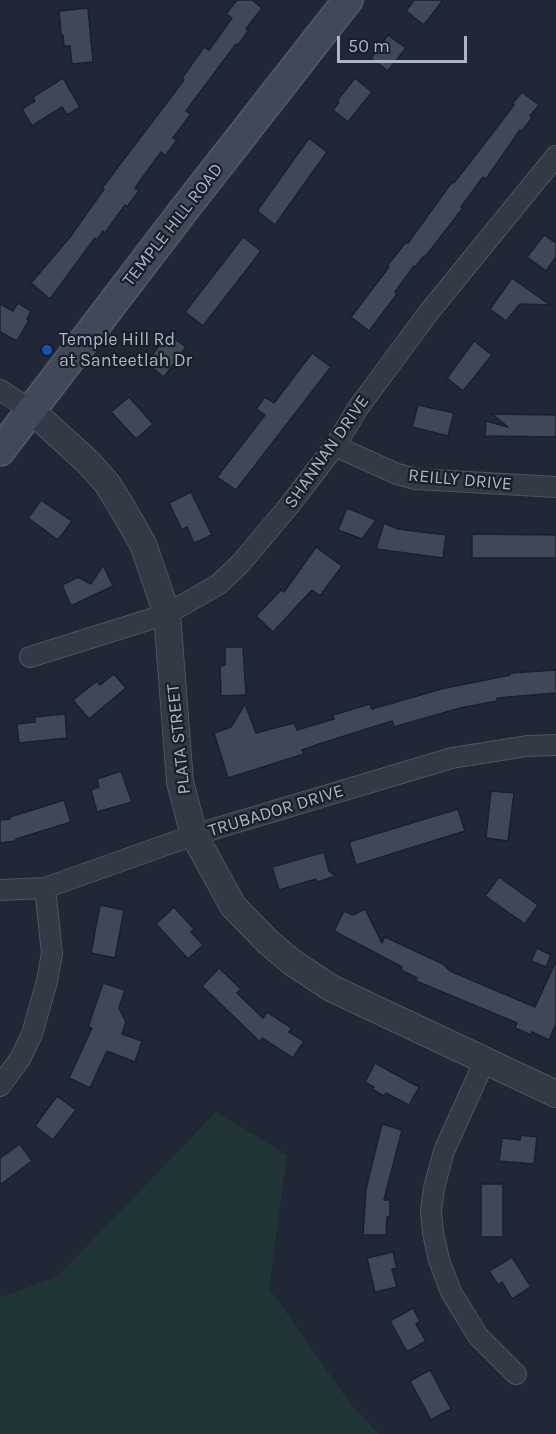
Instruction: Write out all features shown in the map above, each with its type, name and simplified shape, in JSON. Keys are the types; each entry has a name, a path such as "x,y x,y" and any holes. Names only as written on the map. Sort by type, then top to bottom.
{"main road":[{"name":"TEMPLE HILL ROAD","path":"0,451 348,0"}],"street":[{"name":"SHANNAN DRIVE","path":"30,657 166,614 219,584 241,563 288,507 335,446 358,408 395,356 556,156"},
{"path":"0,390 31,410"},
{"name":"PLATA STREET","path":"31,410 88,462 106,482 143,544 166,614 180,782 194,835 233,906 268,942 293,963 331,988 556,1094"},
{"name":"REILLY DRIVE","path":"335,446 397,474 416,479 556,487"},
{"name":"TRUBADOR DRIVE","path":"0,890 45,888 194,835 452,758 527,746 556,745"},
{"path":"0,1086 20,1059 32,1034 47,981 52,953 45,888"},
{"path":"485,1060 444,1151 434,1188 431,1211 433,1233 439,1260 452,1292 478,1336 516,1374"}],"shaded area":[{"path":"216,1112 287,1155 269,1288 351,1405 379,1434 0,1434 0,1297 57,1277"}],"building":[{"path":"237,0 252,0 262,8 246,29 249,30 238,45 236,44 186,111 191,114 173,138 177,140 165,156 161,152 135,188 139,191 127,207 125,205 105,233 103,231 97,240 95,238 50,299 31,283 70,237 104,189 102,188 184,80 182,78 204,47 209,50 232,18 226,14"},
{"path":"414,0 443,0 424,25 406,11"},
{"path":"88,8 93,62 72,64 70,46 64,46 63,35 61,35 59,11"},
{"path":"388,35 406,48 388,71 371,58"},
{"path":"63,78 80,107 67,115 62,107 32,126 22,109 35,101 33,97"},
{"path":"355,78 372,92 348,122 333,110 339,102 337,101"},
{"path":"522,92 539,105 530,116 532,118 521,132 520,130 486,179 483,177 461,207 463,208 425,257 414,266 395,292 397,294 369,331 351,317 389,267 387,266 406,242 408,243"},
{"path":"309,138 327,152 275,225 257,211"},
{"path":"544,235 556,243 556,257 546,271 527,257"},
{"path":"243,237 261,251 203,326 185,312"},
{"path":"512,278 550,305 520,304 506,321 490,309"},
{"path":"18,303 31,311 27,319 29,320 17,341 0,332 0,304 13,311"},
{"path":"168,334 186,347 164,377 146,363"},
{"path":"474,341 492,355 463,391 447,378"},
{"path":"312,353 331,367 236,490 217,477 265,415 256,409 265,397 274,403"},
{"path":"129,397 153,424 136,439 111,412"},
{"path":"418,405 454,413 448,436 412,427"},
{"path":"492,414 556,415 556,437 485,436 486,421 508,427"},
{"path":"191,492 212,535 194,543 187,527 182,530 169,503"},
{"path":"41,500 72,521 58,540 28,518"},
{"path":"347,508 376,520 362,539 338,530"},
{"path":"384,523 398,529 446,535 443,558 376,549"},
{"path":"472,534 556,535 556,558 472,558"},
{"path":"316,547 342,566 320,596 312,590 273,632 256,616 281,590 284,592"},
{"path":"103,565 113,586 71,606 62,585 78,577 91,584"},
{"path":"225,647 243,647 246,695 221,696 220,666 225,665"},
{"path":"556,670 556,693 497,698 497,701 460,708 394,727 392,721 302,750 304,754 228,778 214,733 231,727 245,704 256,733 294,723 297,730 334,719 333,715 370,704 372,709 441,689 510,675 510,673"},
{"path":"114,674 126,688 89,719 73,700 97,681 100,685"},
{"path":"65,714 67,738 19,743 17,724 35,722 35,717"},
{"path":"121,771 132,802 97,812 91,790 99,787 97,779"},
{"path":"491,791 514,793 508,841 486,838"},
{"path":"64,800 71,822 16,839 16,841 0,843 0,820 10,819 10,817"},
{"path":"458,809 465,831 356,865 349,842"},
{"path":"324,852 329,871 336,876 317,882 316,879 279,890 272,867"},
{"path":"499,877 538,905 525,924 485,896"},
{"path":"100,905 124,910 115,958 91,953"},
{"path":"174,907 194,929 191,932 203,945 188,959 156,924"},
{"path":"365,909 382,943 385,937 443,964 450,971 535,1007 556,961 556,1024 549,1040 532,1032 531,1035 515,1028 517,1023 416,981 417,978 401,970 402,967 334,931 344,911 353,915"},
{"path":"537,948 551,955 546,967 531,961"},
{"path":"219,968 241,989 237,993 263,1018 267,1012 292,1028 289,1032 304,1041 293,1058 262,1038 260,1042 202,986"},
{"path":"103,983 125,990 119,1008 126,1022 122,1034 142,1041 135,1062 107,1051 90,1088 69,1078 92,1028 88,1027"},
{"path":"375,1063 419,1087 409,1105 386,1093 384,1096 365,1082"},
{"path":"57,1096 76,1110 53,1140 35,1126"},
{"path":"382,1124 402,1130 384,1200 390,1200 390,1217 387,1217 386,1235 363,1235 366,1189"},
{"path":"521,1135 537,1137 534,1164 499,1161 502,1138 520,1140"},
{"path":"20,1144 32,1161 0,1185 0,1158"},
{"path":"481,1184 503,1184 503,1237 481,1237"},
{"path":"393,1252 397,1268 392,1269 397,1287 375,1292 367,1258"},
{"path":"512,1257 531,1287 512,1299 502,1282 498,1285 489,1271"},
{"path":"413,1308 420,1321 416,1324 426,1341 407,1352 390,1321"},
{"path":"430,1370 451,1409 431,1420 410,1381"}],"place":[{"name":"Temple Hill Rd at Santeetlah Dr","path":"47,350"}]}
